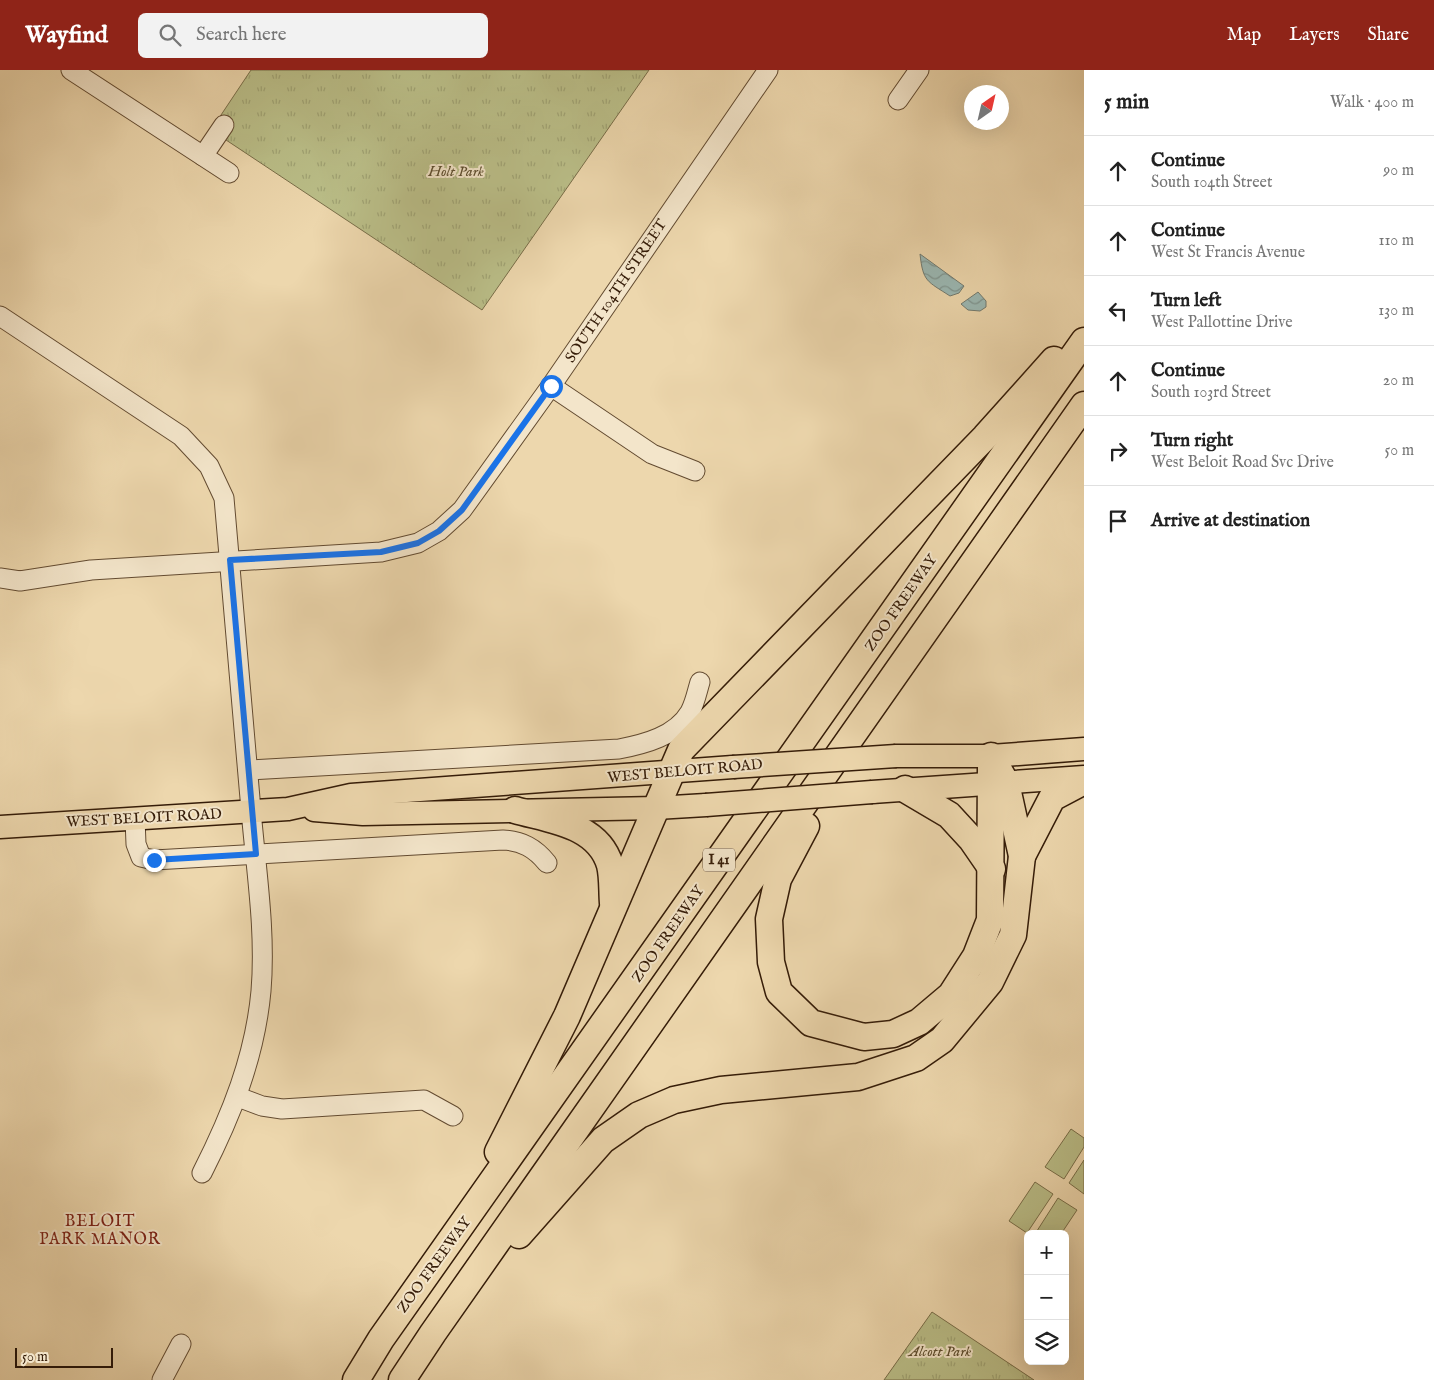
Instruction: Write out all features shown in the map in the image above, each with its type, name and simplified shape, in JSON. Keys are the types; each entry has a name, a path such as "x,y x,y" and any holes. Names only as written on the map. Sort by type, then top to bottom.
{"highway":[{"path":"456,1235 567,1016 681,750 985,437 1084,326"},
{"name":"ZOO FREEWAY","path":"356,1380 381,1339 1084,341"},
{"name":"I 41","path":"402,1380 432,1333 1084,405"},
{"path":"852,736 778,879 769,919 771,962 779,992 811,1023 864,1038 893,1034 919,1022 951,995 976,956 990,920 998,783"},
{"path":"991,756 1022,856"},
{"path":"432,1333 603,1140 639,1115 674,1100 721,1090 858,1077 916,1058 942,1040 990,982 1013,935 1022,856 1052,798 1084,781"},
{"path":"905,789 930,806 949,815 972,840 992,869"},
{"path":"515,810 580,828 593,839 610,864 613,911"}],"main road":[{"name":"WEST BELOIT ROAD","path":"0,827 288,809 351,795 733,767 896,756 991,756 1084,749"},
{"name":"WEST BELOIT ROAD","path":"288,809 363,814 656,808 1084,777"}],"street":[{"path":"71,70 229,173"},
{"name":"SOUTH 104TH STREET","path":"0,578 20,580 91,570 230,560 388,552 418,543 439,531 462,510 551,386 768,70"},
{"path":"898,100 919,70"},
{"path":"203,156 224,125"},
{"path":"0,316 180,436 209,466 224,498 256,854 262,951 261,992 252,1048 238,1097 225,1129 202,1173"},
{"path":"551,386 652,454 695,471"},
{"path":"248,770 610,750 640,745 669,732 685,719 694,703 700,682"},
{"path":"136,819 136,844 142,857 154,860 516,840 540,854 547,863"},
{"path":"238,1097 262,1106 282,1109 424,1100 453,1116"},
{"path":"162,1380 181,1344"}],"green space":[{"name":"Holt Park","path":"251,70 649,70 482,310 211,130"},
{"path":"1071,1129 1084,1138 1084,1147 1064,1179 1045,1167"},
{"path":"1084,1160 1084,1194 1069,1183"},
{"path":"1035,1182 1053,1194 1029,1230 1024,1231 1009,1221"},
{"path":"1058,1198 1077,1210 1064,1230 1038,1230"},
{"name":"Alcott Park","path":"932,1312 1034,1380 884,1380"}],"water":[{"path":"920,254 964,286 959,293 950,296 931,284 925,276"},
{"path":"978,292 986,301 986,307 980,311 968,310 961,304"}],"district":[{"name":"BELOIT PARK MANOR","path":"100,1231"}],"route":[{"path":"154,860 256,854 230,560 388,552 418,543 439,531 462,510 551,386"}]}
